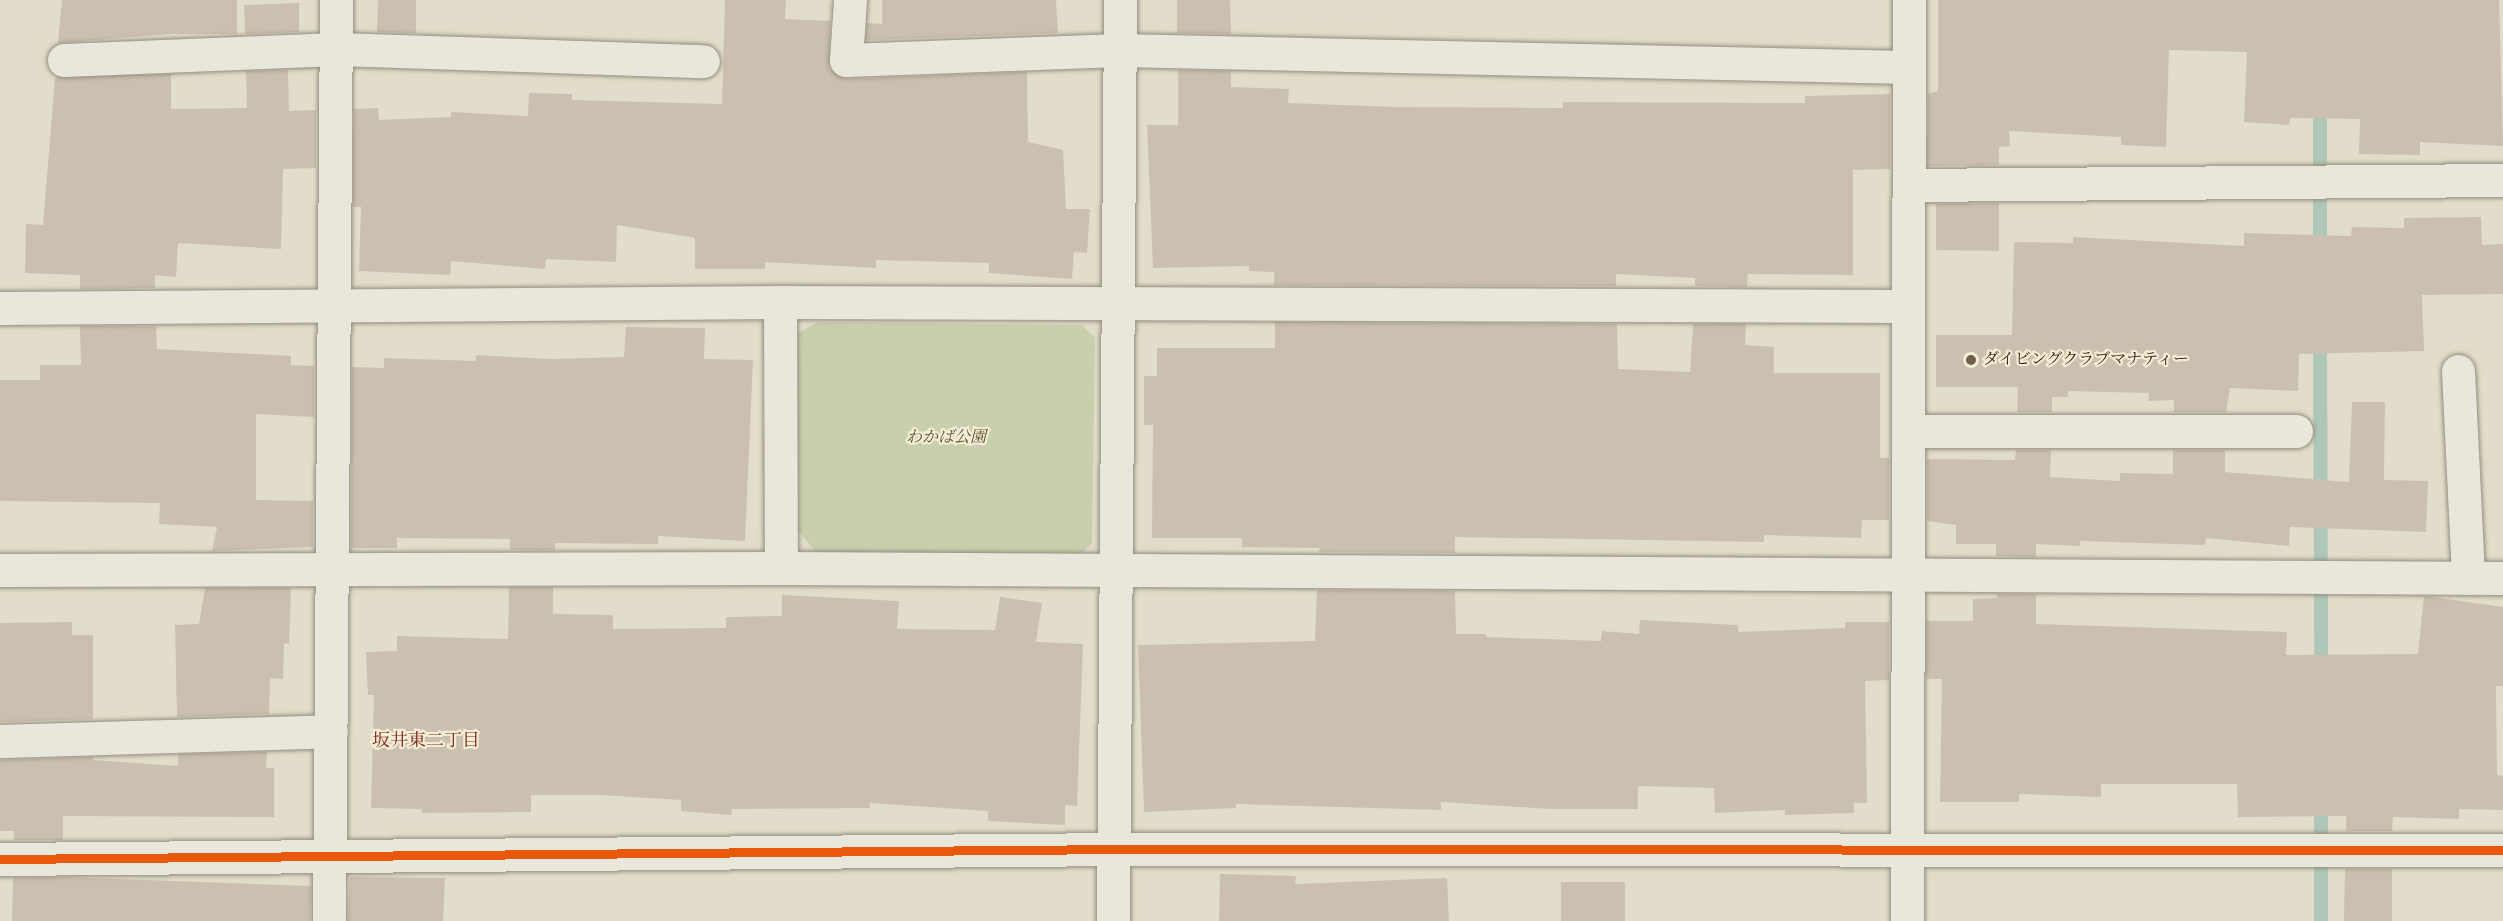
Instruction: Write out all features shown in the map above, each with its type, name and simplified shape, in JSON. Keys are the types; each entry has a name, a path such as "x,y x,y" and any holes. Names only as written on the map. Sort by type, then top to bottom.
{"street":[{"path":"329,921 336,0"},
{"path":"850,0 846,60 1119,50 1909,67"},
{"path":"1113,921 1120,0"},
{"path":"1907,921 1909,0"},
{"path":"64,60 337,49 703,61"},
{"path":"1909,185 2503,180"},
{"path":"780,302 781,568"},
{"path":"0,308 780,302 1118,305 1908,306"},
{"path":"2458,371 2468,578"},
{"path":"1908,431 2296,431"},
{"path":"0,570 781,568 1115,572 2503,578"},
{"path":"0,741 331,731"},
{"path":"0,859 330,858 1113,849 2503,850"}],"green space":[{"name":"わかば公園","path":"818,322 1082,325 1095,338 1092,543 1080,555 816,552 796,528 798,333"}],"building":[{"path":"62,0 237,0 237,34 171,34 58,43"},
{"path":"378,0 416,0 416,33 377,32"},
{"path":"725,0 786,0 785,19 830,21 829,68 846,79 1027,72 1028,142 1063,150 1066,209 1090,209 1087,253 1074,252 1072,279 989,273 989,263 876,260 876,268 765,262 765,269 695,269 695,238 617,225 616,262 546,259 545,269 451,261 450,275 359,271 361,207 353,207 354,109 378,108 379,120 451,117 451,112 528,116 529,93 572,94 572,100 722,104"},
{"path":"882,0 1056,0 1058,33 866,40 867,23 882,24"},
{"path":"1177,0 1230,0 1231,34 1177,33"},
{"path":"1938,0 2499,0 2503,146 2420,142 2420,155 2359,154 2360,119 2290,118 2289,125 2244,122 2247,52 2169,50 2166,147 2121,145 2121,137 2009,131 2010,146 1999,147 1999,165 1927,166 1928,94 1938,91"},
{"path":"299,3 299,32 245,34 244,5"},
{"path":"288,70 289,111 316,110 316,168 283,169 281,249 178,243 176,277 155,275 155,288 80,289 80,275 25,273 26,224 43,225 55,77 171,74 171,109 247,108 246,71"},
{"path":"1178,70 1231,71 1231,87 1289,89 1288,103 1396,107 1563,108 1563,102 1805,103 1805,96 1890,94 1890,169 1853,170 1853,275 1748,274 1747,287 1695,286 1695,278 1616,274 1616,286 1274,285 1274,272 1249,271 1249,266 1153,268 1147,125 1178,125"},
{"path":"1999,203 1999,251 1936,250 1936,204"},
{"path":"2481,217 2482,245 2503,244 2503,294 2422,295 2424,351 2299,354 2298,391 2230,388 2226,412 2174,412 2174,400 2148,401 2149,393 2068,391 2068,397 2052,397 2052,412 2017,412 2018,387 1936,387 1936,335 2012,335 2014,242 2073,243 2073,237 2244,246 2244,233 2351,236 2352,227 2404,228 2404,218"},
{"path":"1275,322 1617,324 1618,369 1690,372 1693,324 1746,324 1745,345 1774,347 1774,373 1880,373 1880,458 1889,458 1889,520 1862,520 1861,538 1764,535 1764,542 1455,537 1455,553 1319,552 1320,548 1242,547 1242,538 1152,538 1153,425 1144,425 1144,376 1157,376 1157,348 1275,348"},
{"path":"80,326 156,326 157,349 291,356 291,365 314,366 314,417 256,414 256,500 313,501 313,547 212,551 217,527 159,524 160,503 0,501 0,380 40,380 40,365 81,365"},
{"path":"626,327 705,328 704,359 753,360 745,541 658,536 658,544 555,543 555,550 510,550 510,539 397,538 397,548 351,548 352,367 384,368 384,358 476,361 476,355 551,359 624,357"},
{"path":"2352,402 2385,402 2384,480 2428,481 2426,532 2290,527 2289,546 2206,538 2205,545 2080,541 2080,546 2036,544 2036,557 1996,556 1996,544 1956,544 1956,525 1927,521 1927,459 2015,460 2016,450 2051,450 2050,477 2120,481 2120,473 2173,474 2173,450 2225,450 2225,472 2349,482"},
{"path":"509,587 553,587 553,614 613,615 613,629 726,628 726,617 782,616 782,595 899,601 897,629 995,630 1000,597 1042,603 1036,642 1083,644 1077,806 1065,805 1065,825 988,821 988,811 870,803 870,808 732,809 731,815 681,811 681,800 601,795 531,795 531,812 422,813 422,809 371,808 374,695 368,695 366,652 397,651 397,636 508,639"},
{"path":"205,588 291,588 289,644 284,643 283,679 270,678 269,714 177,717 175,625 199,624"},
{"path":"1317,590 1455,591 1456,634 1486,634 1486,637 1601,641 1602,631 1639,634 1640,620 1738,625 1738,632 1845,628 1845,622 1889,622 1889,680 1865,681 1867,803 1854,803 1854,813 1785,815 1785,810 1715,813 1714,788 1638,786 1638,809 1550,809 1441,802 1441,810 1236,804 1236,808 1144,812 1138,645 1315,641"},
{"path":"1997,594 2036,594 2036,624 2287,632 2286,655 2418,654 2424,596 2503,607 2503,686 2496,686 2497,775 2503,776 2503,810 2459,809 2459,819 2393,817 2392,831 2346,831 2346,816 2238,817 2237,784 2101,784 2101,797 2019,794 2019,802 1940,802 1942,679 1926,679 1926,621 1973,621 1973,599 1997,598"},
{"path":"72,622 72,635 93,635 93,719 0,722 0,623"},
{"path":"267,752 266,768 274,768 274,817 63,816 63,840 14,840 14,831 0,831 0,760 93,757 93,760 178,766 178,754"},
{"path":"2345,869 2392,869 2392,921 2344,921"},
{"path":"1220,874 1296,876 1295,884 1447,878 1449,921 1219,921"},
{"path":"62,877 311,886 310,921 12,921 13,878"},
{"path":"350,877 445,878 443,921 348,921"},
{"path":"1561,882 1625,882 1625,921 1561,921"}],"waterway":[{"path":"2320,101 2320,253"},
{"path":"2320,335 2321,673"},
{"path":"2321,800 2321,921"}],"cycle path":[{"path":"0,859 1113,849 2503,850"}],"place":[{"name":"ダイビングクラブマナティー","path":"1971,360"}],"district":[{"name":"坂井東二丁目","path":"426,742"}]}
